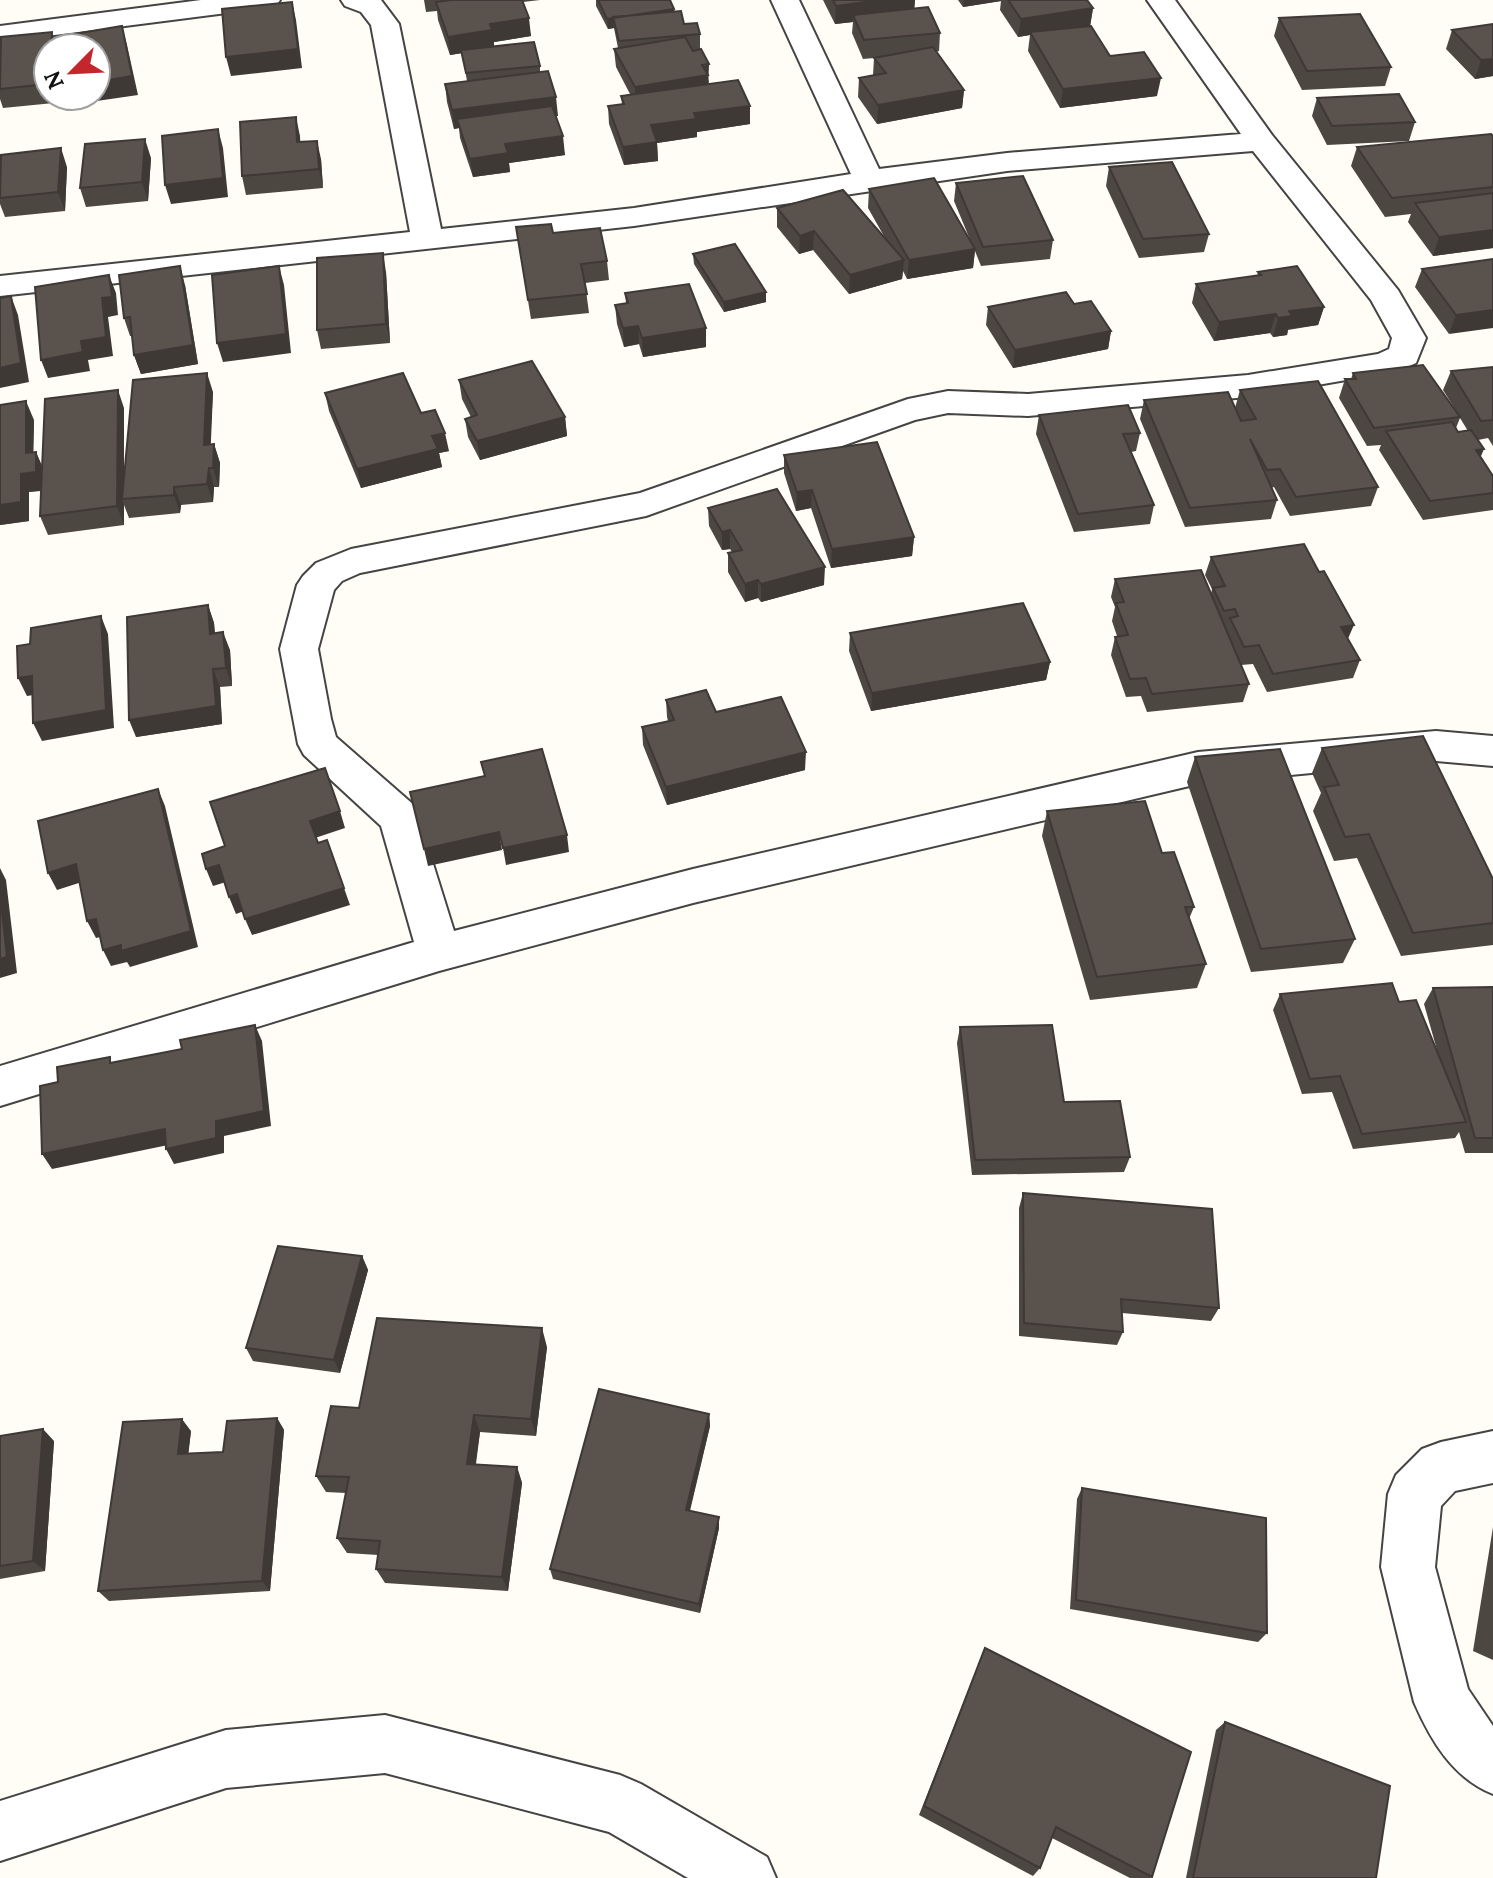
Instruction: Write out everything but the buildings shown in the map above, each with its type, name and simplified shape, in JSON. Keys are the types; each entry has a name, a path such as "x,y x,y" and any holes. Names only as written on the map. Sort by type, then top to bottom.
{"street":[{"path":"0,34 266,0"},
{"path":"355,0 371,6 385,24 427,240"},
{"path":"785,0 869,180"},
{"path":"439,953 400,818 370,789 337,764 318,744 314,732 299,649 316,585 329,572 351,562 646,504 908,410 948,402 1028,405 1248,386 1386,363 1404,355 1409,338 1386,297 1261,141 1161,0"},
{"path":"0,286 634,217 1007,162 1261,141"},
{"path":"0,1086 439,953 693,886 1198,768 1436,746 1493,751"},
{"path":"1493,1457 1441,1468 1415,1494 1408,1567 1443,1702 1475,1750 1493,1765"},
{"path":"0,1831 226,1759 385,1744 620,1805 746,1878"}]}
